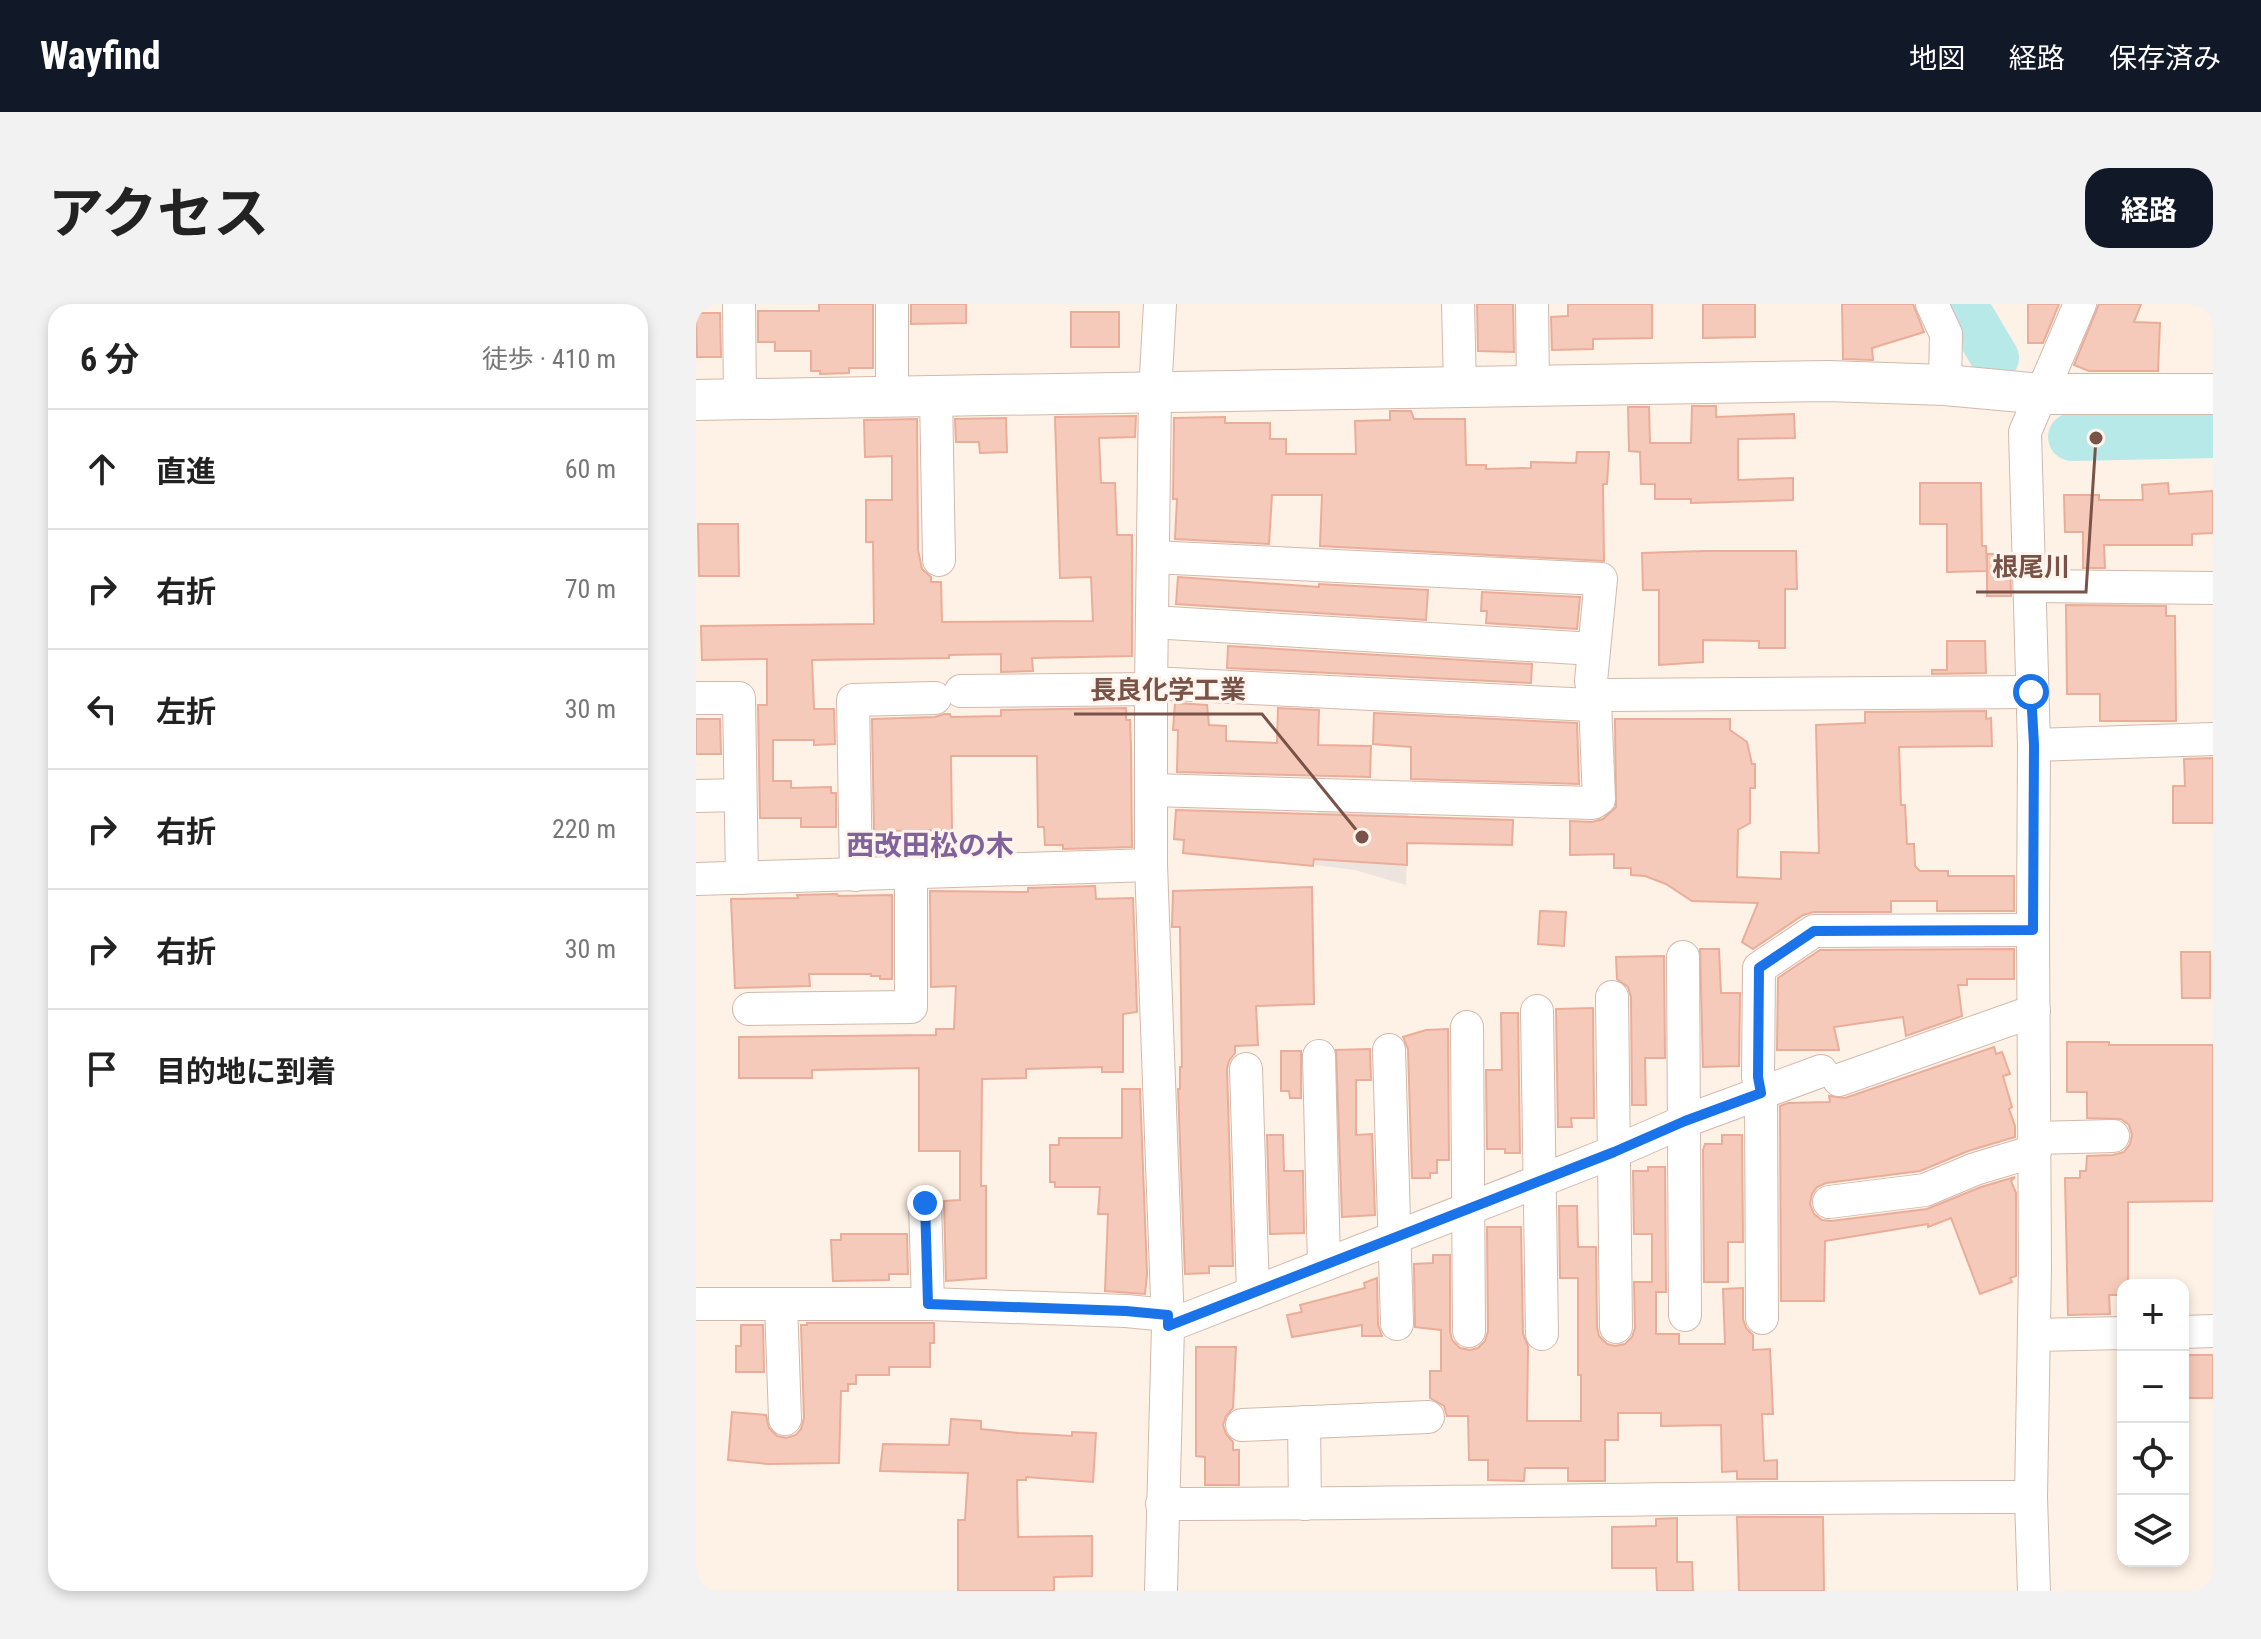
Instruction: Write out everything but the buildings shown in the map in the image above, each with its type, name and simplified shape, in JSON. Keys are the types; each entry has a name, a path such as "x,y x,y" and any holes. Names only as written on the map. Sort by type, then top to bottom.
{"street":[{"path":"739,304 740,399"},
{"path":"892,304 892,397"},
{"path":"1160,304 1155,393 1151,865 1168,1320 1161,1591"},
{"path":"1458,304 1460,388"},
{"path":"1532,304 1533,387"},
{"path":"1932,304 1946,334 1945,385"},
{"path":"2034,1591 2031,1497 2035,1335 2034,745 2025,432 2080,304"},
{"path":"696,400 1828,381 1945,385 2042,394 2213,394"},
{"path":"936,395 939,560"},
{"path":"1151,790 1593,803 1599,799 1595,702 1591,681 1601,579 1153,557"},
{"path":"2030,586 2213,588"},
{"path":"1152,622 1594,649"},
{"path":"856,875 853,700 1151,686 1591,705 1606,695 2031,692"},
{"path":"696,698 739,698 742,878"},
{"path":"2034,745 2213,739"},
{"path":"696,796 740,795"},
{"path":"696,879 1151,865"},
{"path":"749,1009 911,1007 911,872"},
{"path":"1762,1318 1759,968 1814,931 2033,930"},
{"path":"1683,957 1685,1315"},
{"path":"1612,997 1616,1327"},
{"path":"1537,1011 1542,1334"},
{"path":"696,1304 928,1304 1126,1311 1168,1320 1253,1293 1761,1093 1830,1076 2034,1011"},
{"path":"1467,1027 1469,1331"},
{"path":"1389,1050 1397,1324"},
{"path":"1319,1056 1324,1265"},
{"path":"1246,1069 1253,1293"},
{"path":"1829,1202 1925,1190 2035,1145 2113,1136"},
{"path":"925,1203 928,1304"},
{"path":"781,1304 785,1419"},
{"path":"2189,1332 2213,1331"},
{"path":"2035,1335 2117,1333"},
{"path":"1242,1425 1428,1417"},
{"path":"1304,1422 1305,1504"},
{"path":"1162,1504 1507,1503 1781,1496 2031,1497"}],"shaded area":[{"path":"1318,806 1409,809 1406,885 1355,870 1315,865"}],"water":[{"path":"2213,421 2213,449 2090,455 2088,427"}],"waterway":[{"path":"1963,304 1995,358"},
{"path":"2072,437 2213,434"}],"place":[{"name":"根尾川","path":"2096,438"},
{"name":"長良化学工業","path":"1362,837"}],"district":[{"name":"西改田松の木","path":"930,845"}],"route":[{"path":"925,1203 928,1304 1126,1311 1168,1315 1168,1326 1761,1093 1758,1077 1759,968 1814,931 2033,930 2034,745 2031,692"}]}
